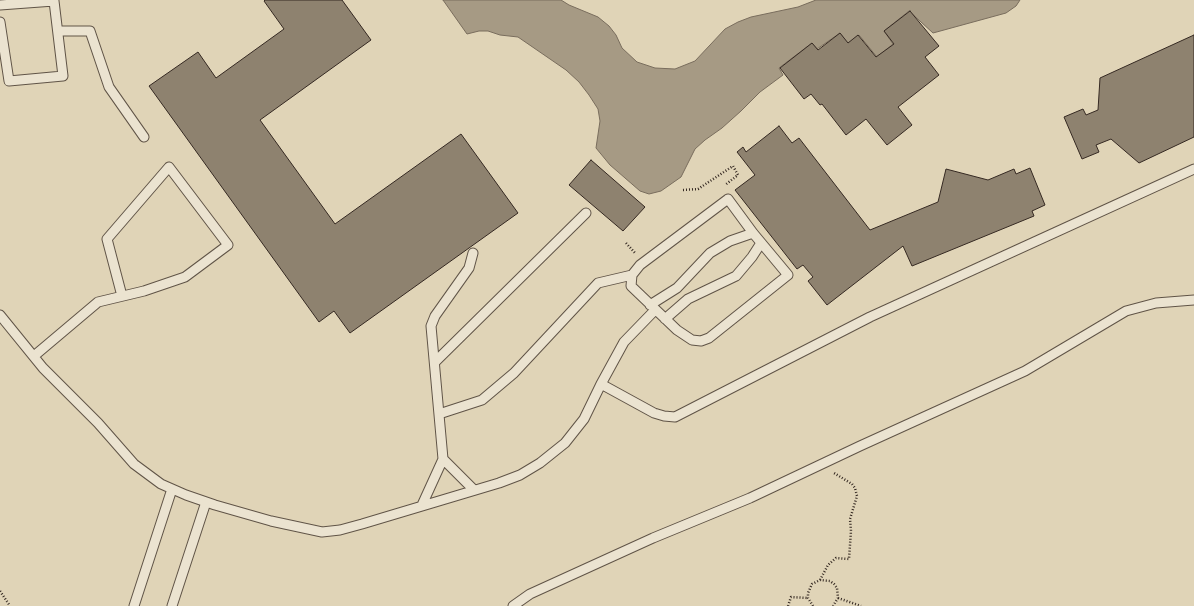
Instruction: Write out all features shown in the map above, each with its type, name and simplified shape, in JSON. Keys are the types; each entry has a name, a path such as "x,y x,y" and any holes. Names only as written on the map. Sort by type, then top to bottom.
{"lane":[{"path":"0,5 54,0 63,76 8,81 0,22"},
{"path":"58,31 90,31 109,87 144,137"},
{"path":"34,356 98,302 144,291 185,277 228,245 169,167 107,239 122,296"},
{"path":"601,384 654,413 675,417 870,317 1194,169"},
{"path":"728,199 761,243 788,275 709,338 701,341 692,340 677,330 631,286 632,275 640,265 728,199"},
{"path":"434,362 586,213"},
{"path":"0,315 43,368 98,423 134,464 161,484 206,502 271,521 322,532 340,530 362,524 474,490 520,475 540,463 565,443 584,419 624,342 653,308 677,288 710,253 730,241 753,234"},
{"path":"665,319 688,299 736,276 752,257 761,243"},
{"path":"422,505 443,459 431,326 435,316 469,268 473,254"},
{"path":"439,414 482,400 514,373 598,283 632,275"},
{"path":"513,606 530,594 653,538 750,498 1025,372 1126,311 1156,303 1194,300"},
{"path":"443,459 474,490"},
{"path":"134,606 172,489"},
{"path":"172,606 206,502"}],"path":[{"path":"683,190 698,189 733,166 738,175 720,189"},
{"path":"626,243 636,254"},
{"path":"820,580 828,565 836,558 849,559 851,531 850,519 856,496 855,488 852,484 821,465"},
{"path":"813,606 808,598 808,593 812,584 820,580 830,581 834,584 838,593 838,598 833,606"},
{"path":"0,591 10,606"},
{"path":"788,606 791,597 808,598"},
{"path":"838,598 861,606"}],"shaded area":[{"path":"443,0 561,0 569,5 598,17 609,26 616,35 622,48 637,62 655,68 675,69 695,61 725,29 738,22 751,17 798,7 816,0 1020,0 1016,6 1006,13 933,33 909,11 884,31 893,44 877,57 859,35 848,44 840,33 817,49 812,43 779,68 783,75 760,92 722,128 695,149 681,177 661,191 649,194 640,191 610,165 596,148 600,121 598,109 579,82 566,70 518,37 500,35 488,31 479,31 467,34"}],"building":[{"path":"342,0 371,40 260,120 335,224 461,134 518,213 350,333 334,311 319,322 149,86 198,52 216,78 284,29 264,1"},
{"path":"910,11 939,46 925,57 939,75 898,107 912,125 887,145 866,119 846,135 822,104 820,105 811,94 804,99 780,68 812,43 818,50 840,33 848,43 858,35 876,57 894,44 884,31"},
{"path":"1194,35 1194,137 1139,163 1111,139 1096,145 1099,152 1082,159 1064,117 1083,109 1086,115 1098,110 1100,78"},
{"path":"779,126 792,143 799,138 870,230 938,202 946,169 988,180 1014,169 1016,174 1030,168 1045,205 1032,211 1034,216 912,266 903,246 827,305 808,281 813,277 803,265 797,269 735,190 755,175 737,152 743,147 746,152"},
{"path":"591,160 645,207 623,231 569,185"}]}
